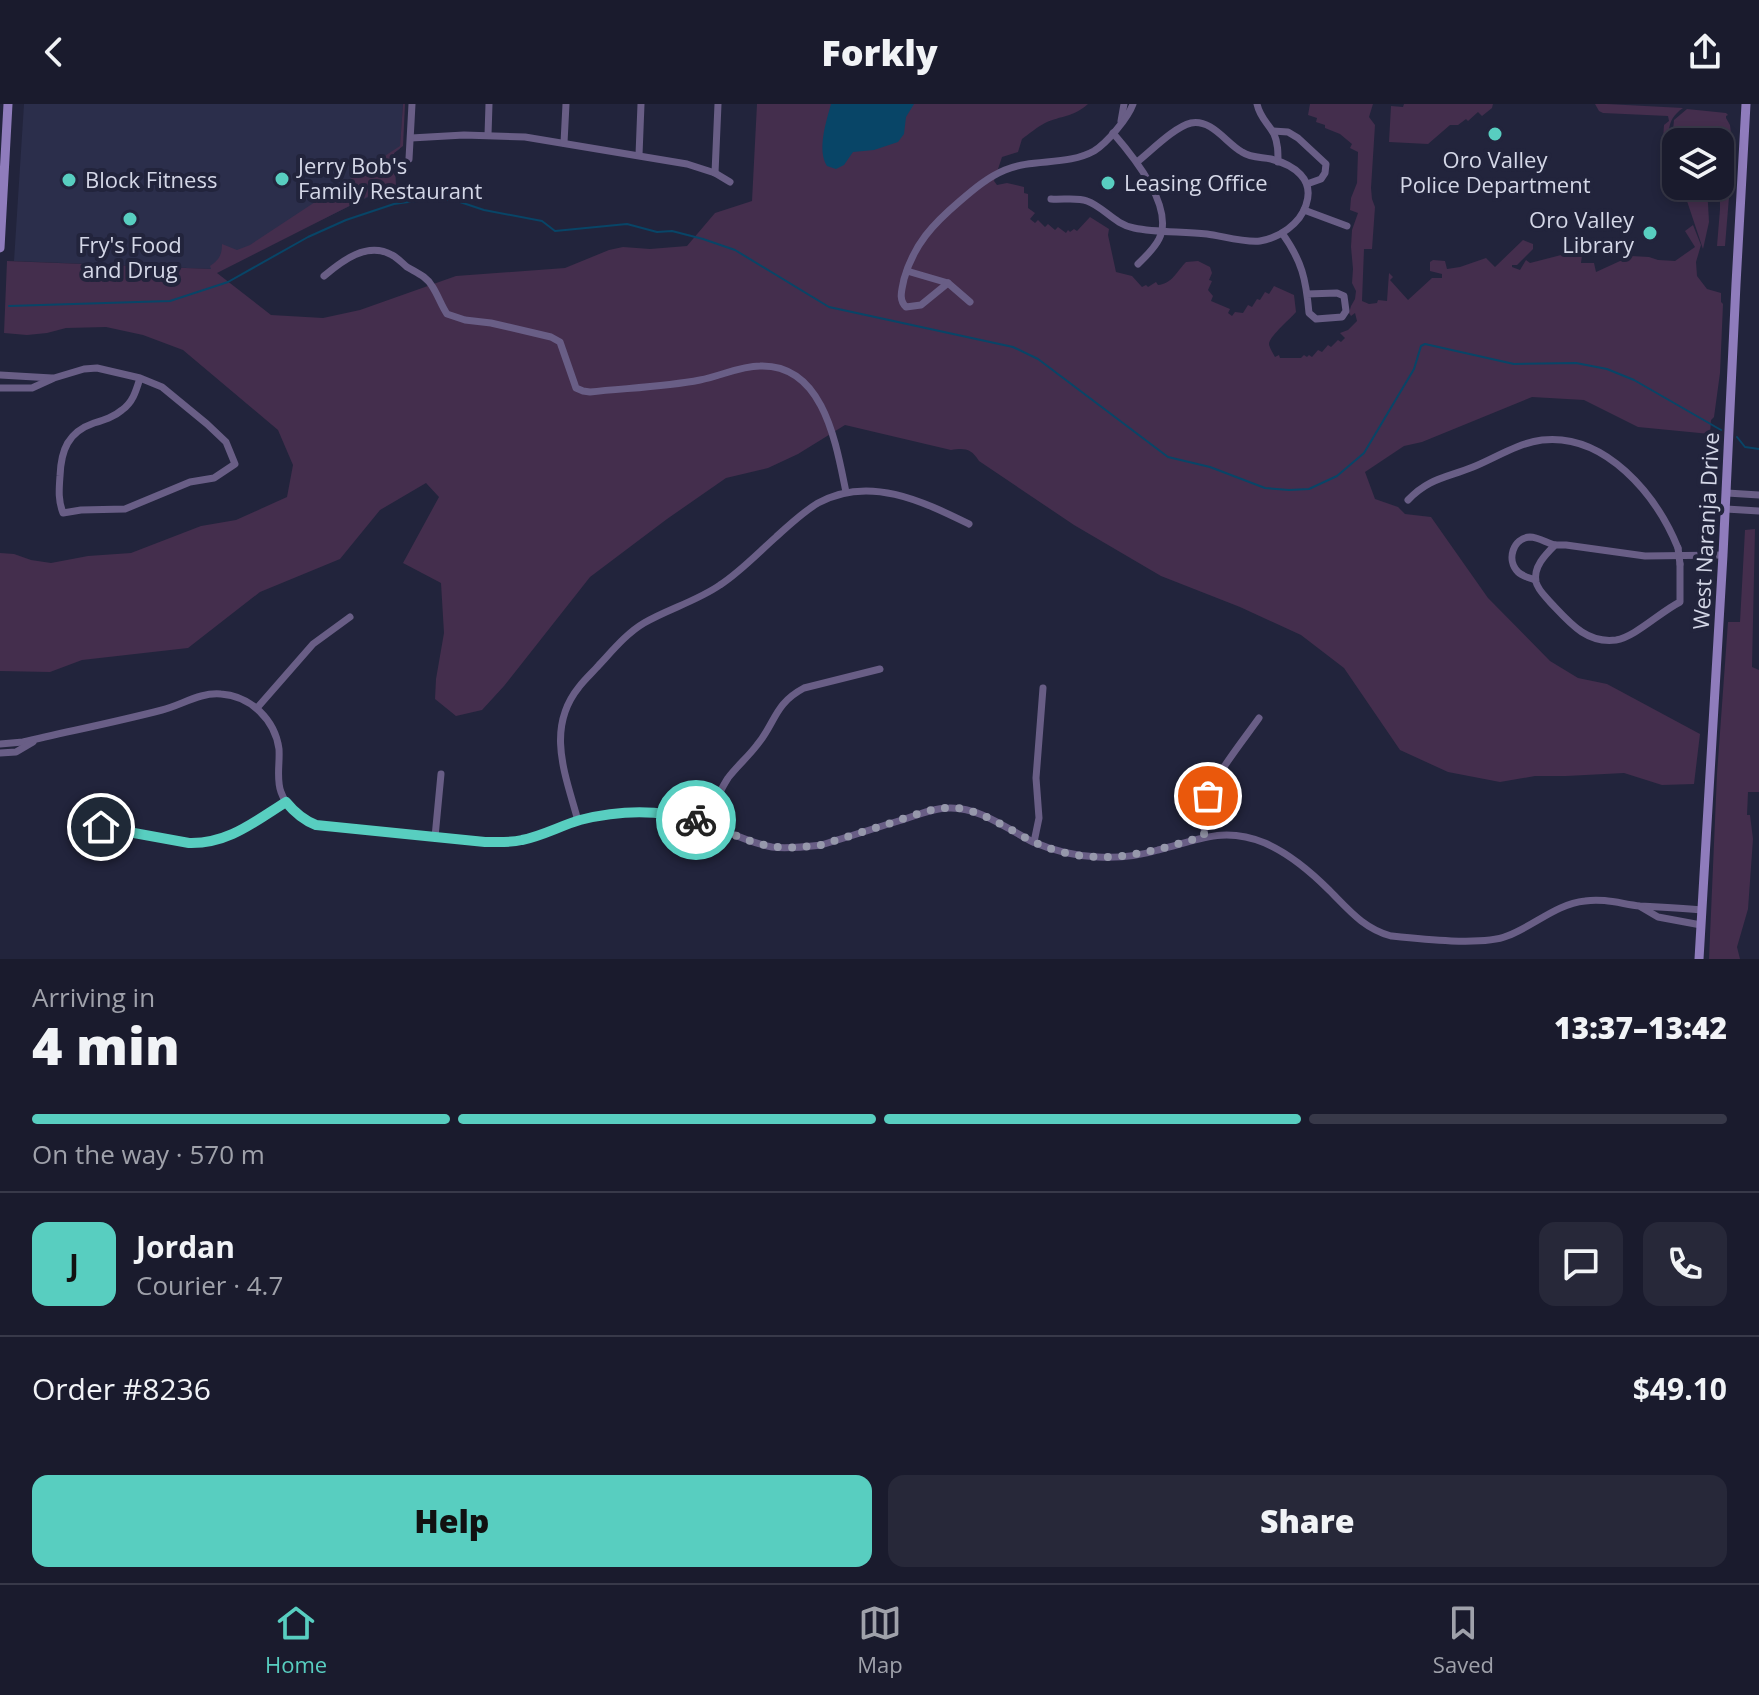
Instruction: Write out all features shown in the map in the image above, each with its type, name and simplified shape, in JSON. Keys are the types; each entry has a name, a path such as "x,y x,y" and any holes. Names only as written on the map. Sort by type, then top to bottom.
{"street":[{"path":"0,248 8,104"},
{"path":"409,159 412,104"},
{"path":"488,135 489,104"},
{"path":"564,143 566,104"},
{"path":"639,155 641,104"},
{"path":"715,173 718,104"},
{"path":"1120,123 1124,104"},
{"path":"948,283 921,305 906,307 901,302 907,271 920,242 933,225 977,186 1007,169 1034,162 1065,160 1095,150 1113,133 1133,104"},
{"path":"1257,104 1262,120 1273,131 1278,145 1278,162"},
{"name":"West Naranja Drive","path":"1699,959 1746,104"},
{"path":"1051,199 1084,200 1114,220 1134,228 1258,242 1277,236 1300,217 1308,197 1307,184 1300,172 1278,162 1242,153 1214,129 1202,124 1190,123 1177,130 1137,162"},
{"path":"1273,131 1288,132 1298,138 1326,164 1321,179 1307,184"},
{"path":"1113,133 1137,162 1161,206 1163,222 1160,238 1138,264"},
{"path":"411,138 525,137 687,164 715,173 730,182"},
{"path":"1304,210 1347,226"},
{"path":"1282,233 1303,270 1309,313 1316,319 1342,317 1346,311 1344,296 1337,293 1307,294"},
{"path":"324,276 346,258 363,252 379,250 391,254 424,276 447,314 551,337 560,342 576,388 583,391 689,382 744,367 765,365 789,372 799,377 815,394 835,442 846,492"},
{"path":"907,271 948,283 970,302"},
{"path":"0,388 32,388 75,371 97,368 140,378 162,387 226,442 235,464 214,478 190,482 125,509 63,513 58,495 60,465 67,443 76,432 125,409 134,397 140,378"},
{"path":"0,375 54,378"},
{"path":"1408,500 1426,483 1530,442 1569,442 1599,453 1630,475 1664,521 1678,548 1680,602 1629,636 1618,640 1596,639 1575,628 1539,590 1535,580 1537,568 1555,545"},
{"path":"578,821 562,760 560,736 569,702 622,640 642,624 711,592 815,504 846,492 877,490 891,493 969,524"},
{"path":"1727,493 1759,495"},
{"path":"1726,509 1759,511"},
{"path":"1535,580 1515,569 1512,555 1515,545 1530,537 1555,545 1634,555 1723,555"},
{"path":"257,708 313,644 350,617"},
{"path":"705,823 727,781 757,746 785,701 804,688 880,669"},
{"path":"1034,842 1039,818 1036,778 1043,688"},
{"path":"0,744 17,743 166,709 208,694 227,694 257,708 268,722 275,733 278,747 281,792 296,814 316,825 505,843 538,836 601,815 635,811 669,814 705,823 771,847 804,847 821,845 949,808 972,811 1034,842 1072,855 1112,857 1157,851 1204,836 1250,838 1289,857 1321,882 1355,918 1391,936 1496,940 1570,904 1600,900 1702,910"},
{"path":"1204,836 1208,796 1259,718"},
{"path":"0,753 16,752 42,737"},
{"path":"435,837 441,774"},
{"path":"76,823 203,843 230,836 286,802"},
{"path":"1639,906 1658,917 1701,925"}],"shaded area":[{"path":"24,104 403,104 400,149 394,153 396,187 212,269 14,261"},
{"path":"403,104 403,146 394,153 396,186 373,194 217,273 271,315 323,318 360,310 456,276 565,268 623,247 650,249 687,246 715,213 752,201 757,104 1088,104 1072,114 1045,123 1022,139 1018,152 1002,157 994,181 997,185 1007,183 1024,187 1024,193 1028,194 1028,208 1035,213 1030,219 1035,223 1038,220 1045,227 1048,224 1066,233 1068,230 1077,231 1090,217 1109,229 1116,272 1132,276 1142,287 1167,282 1186,262 1198,261 1210,267 1212,273 1208,290 1213,296 1211,301 1230,309 1228,313 1232,316 1235,312 1243,313 1248,305 1252,307 1274,286 1294,295 1296,312 1269,344 1275,357 1279,355 1280,358 1312,357 1318,350 1322,352 1328,345 1331,347 1338,340 1341,342 1345,338 1340,333 1357,321 1355,313 1351,316 1349,313 1356,291 1352,283 1351,247 1352,230 1358,213 1350,210 1357,183 1358,152 1350,148 1352,144 1340,134 1325,128 1325,125 1316,122 1317,118 1308,115 1310,104 1373,104 1369,117 1375,125 1371,188 1375,207 1372,249 1364,249 1362,301 1369,304 1378,300 1387,301 1389,273 1393,277 1390,280 1408,300 1432,278 1442,278 1442,274 1430,271 1433,260 1445,261 1447,269 1486,258 1495,267 1523,240 1533,244 1533,249 1517,265 1512,265 1520,270 1526,260 1530,263 1565,254 1582,255 1581,263 1594,263 1596,272 1631,256 1675,261 1695,247 1685,231 1693,225 1701,245 1696,262 1697,276 1707,289 1721,293 1723,304 1720,373 1710,434 1638,427 1584,400 1532,397 1422,442 1404,446 1365,472 1375,499 1398,507 1405,514 1431,517 1488,598 1550,661 1578,678 1607,684 1700,734 1694,784 1662,785 1624,773 1535,776 1500,782 1448,772 1400,750 1344,668 1301,635 1161,576 1074,525 979,461 970,451 951,450 845,425 798,454 768,468 726,478 590,577 482,710 456,716 435,699 444,633 441,583 403,563 439,497 426,483 380,510 340,559 260,592 188,648 82,660 50,672 0,671 0,553 51,563 131,553 201,526 236,520 287,497 293,465 278,430 183,350 143,335 106,327 66,328 27,335 4,333 7,261 211,269 210,266 221,254 222,244 237,250 250,245 400,146"},
{"path":"831,104 914,104 906,117 904,134 898,142 874,150 853,152 844,165 836,169 827,166 823,152 823,136"},
{"path":"1404,104 1493,104 1482,116 1478,112 1468,121 1450,125 1428,144 1389,142 1391,106 1403,107"},
{"path":"1595,104 1683,108 1673,118 1669,128 1664,128 1669,121 1668,116 1599,111"},
{"path":"1687,109 1726,113 1730,128 1673,128 1674,120"},
{"path":"1687,200 1708,200 1709,222 1703,249"},
{"path":"1720,200 1729,200 1725,246 1717,246"},
{"path":"1755,529 1752,667 1759,670 1759,792 1748,792 1747,815 1750,815 1753,839 1748,909 1737,947 1740,959 1709,959 1717,774 1728,622 1740,622 1745,530"}],"waterway":[{"path":"9,306 170,301 228,282 308,237 346,220 394,204 430,199 454,200 484,210 542,221 555,231 627,224 703,239 735,250 829,307 1013,347 1038,359 1168,457 1210,467 1265,488 1309,489 1337,476 1364,453 1414,369 1421,346 1425,344 1514,364 1576,363 1607,369 1634,380 1721,430"},
{"path":"1737,437 1745,447 1759,449"}],"way so far":[{"path":"696,820 751,841 789,848 821,845 935,810 962,808 1054,850 1103,858 1157,851 1204,836 1208,796"}],"place":[{"name":"Oro Valley Police Department","path":"1495,134"},
{"name":"Jerry Bob's Family Restaurant","path":"282,179"},
{"name":"Block Fitness","path":"69,180"},
{"name":"Leasing Office","path":"1108,183"},
{"name":"Fry's Food and Drug","path":"130,219"},
{"name":"Oro Valley Library","path":"1650,233"}],"route":[{"path":"101,827 203,843 230,836 286,802 296,814 316,825 505,843 617,813 653,812 696,820"}]}
